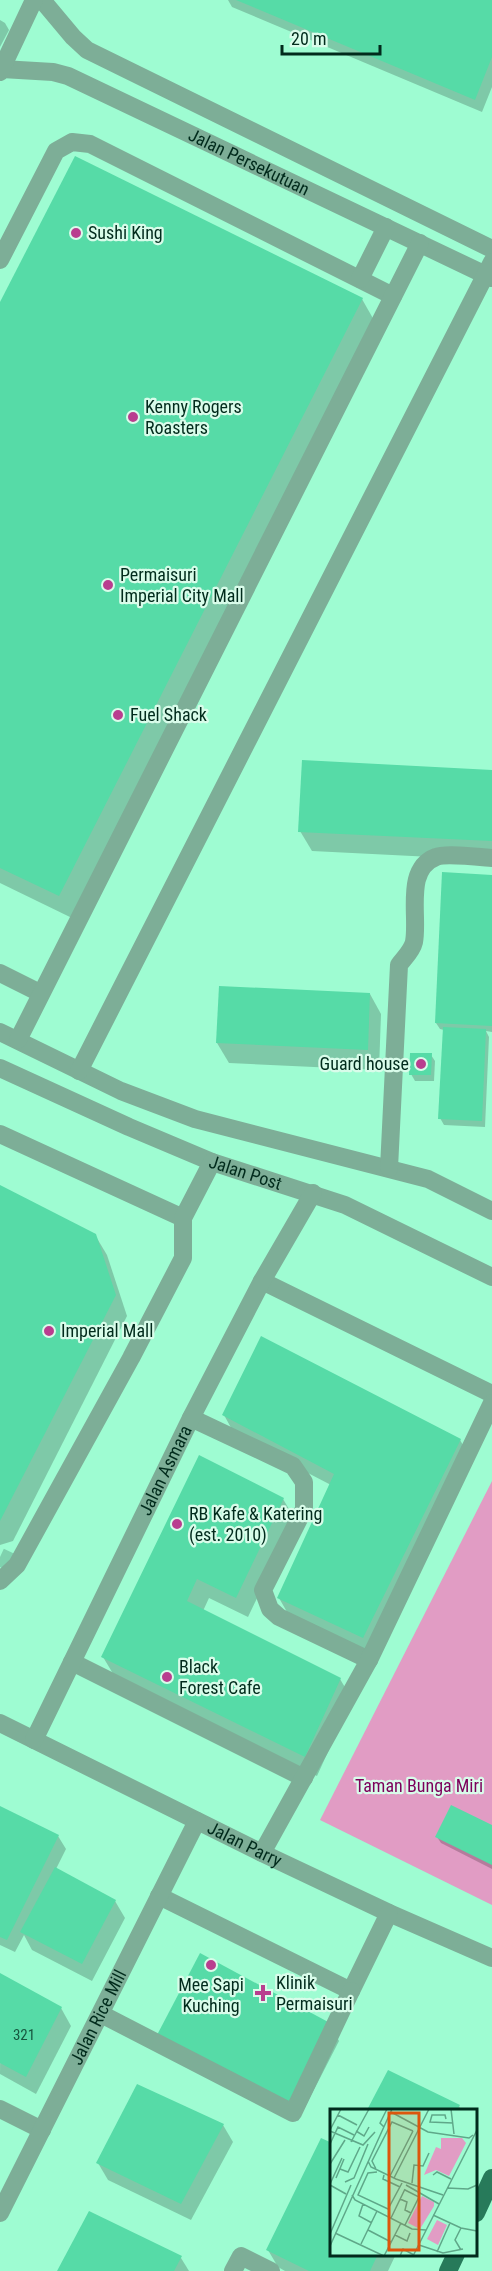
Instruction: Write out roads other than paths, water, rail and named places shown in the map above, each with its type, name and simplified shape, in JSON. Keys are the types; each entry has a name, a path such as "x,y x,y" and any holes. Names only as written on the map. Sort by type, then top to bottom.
{"main road":[{"path":"477,2211 492,2178"},
{"path":"448,2271 455,2256"}],"street":[{"path":"1,70 34,0"},
{"name":"Jalan Persekutuan","path":"42,0 87,50 492,249"},
{"name":"Jalan Persekutuan","path":"1,70 53,72 68,75 420,243 490,271"},
{"path":"0,260 56,151 72,142 90,144 393,296"},
{"path":"360,279 386,227"},
{"path":"18,1040 420,243"},
{"path":"79,1071 490,271"},
{"path":"389,1168 399,965 414,943 417,878 423,865 437,856 492,858"},
{"path":"0,973 40,993"},
{"name":"Jalan Post","path":"0,1032 121,1091 195,1119 428,1179 492,1211"},
{"name":"Jalan Post","path":"0,1068 212,1162 345,1205 492,1277"},
{"path":"0,1134 183,1218"},
{"path":"0,1581 17,1565 131,1358 183,1258 183,1218 212,1162"},
{"name":"Jalan Asmara","path":"34,1740 191,1418 262,1281 313,1193"},
{"path":"262,1281 492,1394"},
{"path":"262,1853 369,1660 492,1403"},
{"path":"191,1418 293,1466 304,1482 304,1509 263,1590 270,1609 279,1617 369,1660"},
{"path":"72,1662 304,1778"},
{"name":"Jalan Parry","path":"0,1723 262,1853 389,1913 492,1958"},
{"name":"Jalan Rice Mill","path":"0,2213 197,1821"},
{"path":"159,1896 351,1991"},
{"path":"101,2014 293,2113 389,1913"},
{"path":"0,2109 42,2130"},
{"path":"233,2271 241,2256 272,2271"}],"tunnel":[{"path":"0,1557 17,1565"}],"place":[{"name":"Sushi King","path":"76,233"},
{"name":"Kenny Rogers Roasters","path":"133,417"},
{"name":"Permaisuri Imperial City Mall","path":"108,585"},
{"name":"Fuel Shack","path":"118,715"},
{"name":"Guard house","path":"421,1064"},
{"name":"Imperial Mall","path":"49,1331"},
{"name":"RB Kafe & Katering (est. 2010)","path":"177,1524"},
{"name":"Black Forest Cafe","path":"167,1677"},
{"name":"Mee Sapi Kuching","path":"211,1965"},
{"name":"Klinik Permaisuri","path":"263,1993"}],"park label":[{"name":"Taman Bunga Miri","path":"419,1786"}]}
